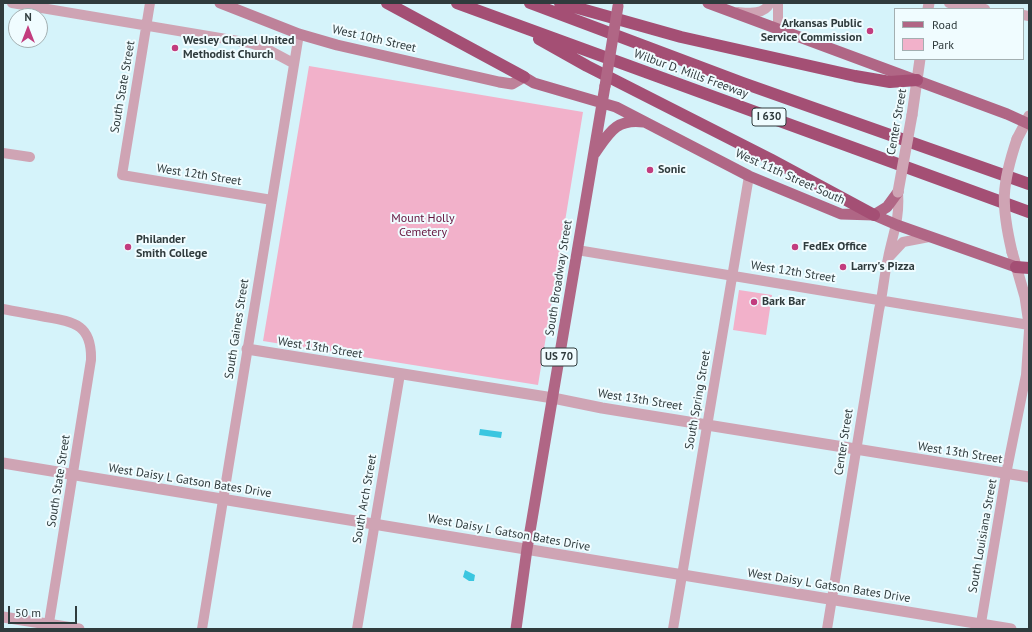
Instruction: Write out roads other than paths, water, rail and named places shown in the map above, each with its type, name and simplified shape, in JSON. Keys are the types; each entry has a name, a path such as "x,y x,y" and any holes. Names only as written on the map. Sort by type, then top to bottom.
{"highway":[{"path":"387,3 524,77"},
{"name":"Wilbur D. Mills Freeway","path":"457,3 1029,212"},
{"name":"Wilbur D. Mills Freeway","path":"530,3 750,86 1029,184"},
{"path":"560,3 681,37 808,66 890,82 917,80"},
{"path":"508,22 587,66 770,159 874,215"},
{"path":"1016,267 1029,268"}],"main road":[{"name":"West 10th Street","path":"220,3 298,34 337,45 499,82 512,84 524,77"},
{"path":"708,3 1028,120"},
{"name":"South Broadway Street","path":"516,629 618,5"},
{"name":"West 11th Street South","path":"524,77 534,83 602,102 650,123 749,176 841,214 874,215 929,237 1029,272"},
{"path":"593,155 611,130 619,124 632,121 650,123"},
{"path":"874,215 887,207 898,192"}],"street":[{"path":"12,3 250,43 265,48 293,63"},
{"name":"South State Street","path":"122,175 150,3"},
{"path":"726,10 750,14 765,9 770,3"},
{"path":"778,3 778,22 786,32"},
{"path":"949,3 979,8"},
{"name":"South Gaines Street","path":"202,629 298,34"},
{"name":"Center Street","path":"827,629 888,259 900,212 898,192 912,115 920,60"},
{"path":"1028,120 1017,139 1007,167 1004,192 1004,217 1025,297 1029,324"},
{"path":"3,153 30,157"},
{"name":"West 12th Street","path":"122,175 272,200"},
{"name":"South Spring Street","path":"673,629 706,424 733,276 749,176"},
{"path":"888,259 903,242 929,237"},
{"name":"West 12th Street","path":"577,250 1029,324"},
{"name":"South State Street","path":"3,309 68,320 80,326 87,336 90,344 91,360 49,626"},
{"name":"South Louisiana Street","path":"980,626 1006,474 1026,375 1029,330"},
{"name":"West 13th Street","path":"247,349 1029,477"},
{"name":"South Arch Street","path":"356,629 400,374"},
{"name":"West Daisy L Gatson Bates Drive","path":"3,463 832,599 980,626 1011,629"},
{"path":"3,617 49,626 79,629"}],"water":[{"path":"480,429 502,432 501,438 479,435"},
{"path":"465,570 475,575 474,581 469,581 463,577"}],"place":[{"name":"Arkansas Public Service Commission","path":"870,31"},
{"name":"Wesley Chapel United Methodist Church","path":"175,48"},
{"name":"Sonic","path":"650,170"},
{"name":"Philander Smith College","path":"128,247"},
{"name":"FedEx Office","path":"795,247"},
{"name":"Larry's Pizza","path":"843,267"},
{"name":"Bark Bar","path":"754,302"}],"park label":[{"name":"Mount Holly Cemetery","path":"423,226"}]}
